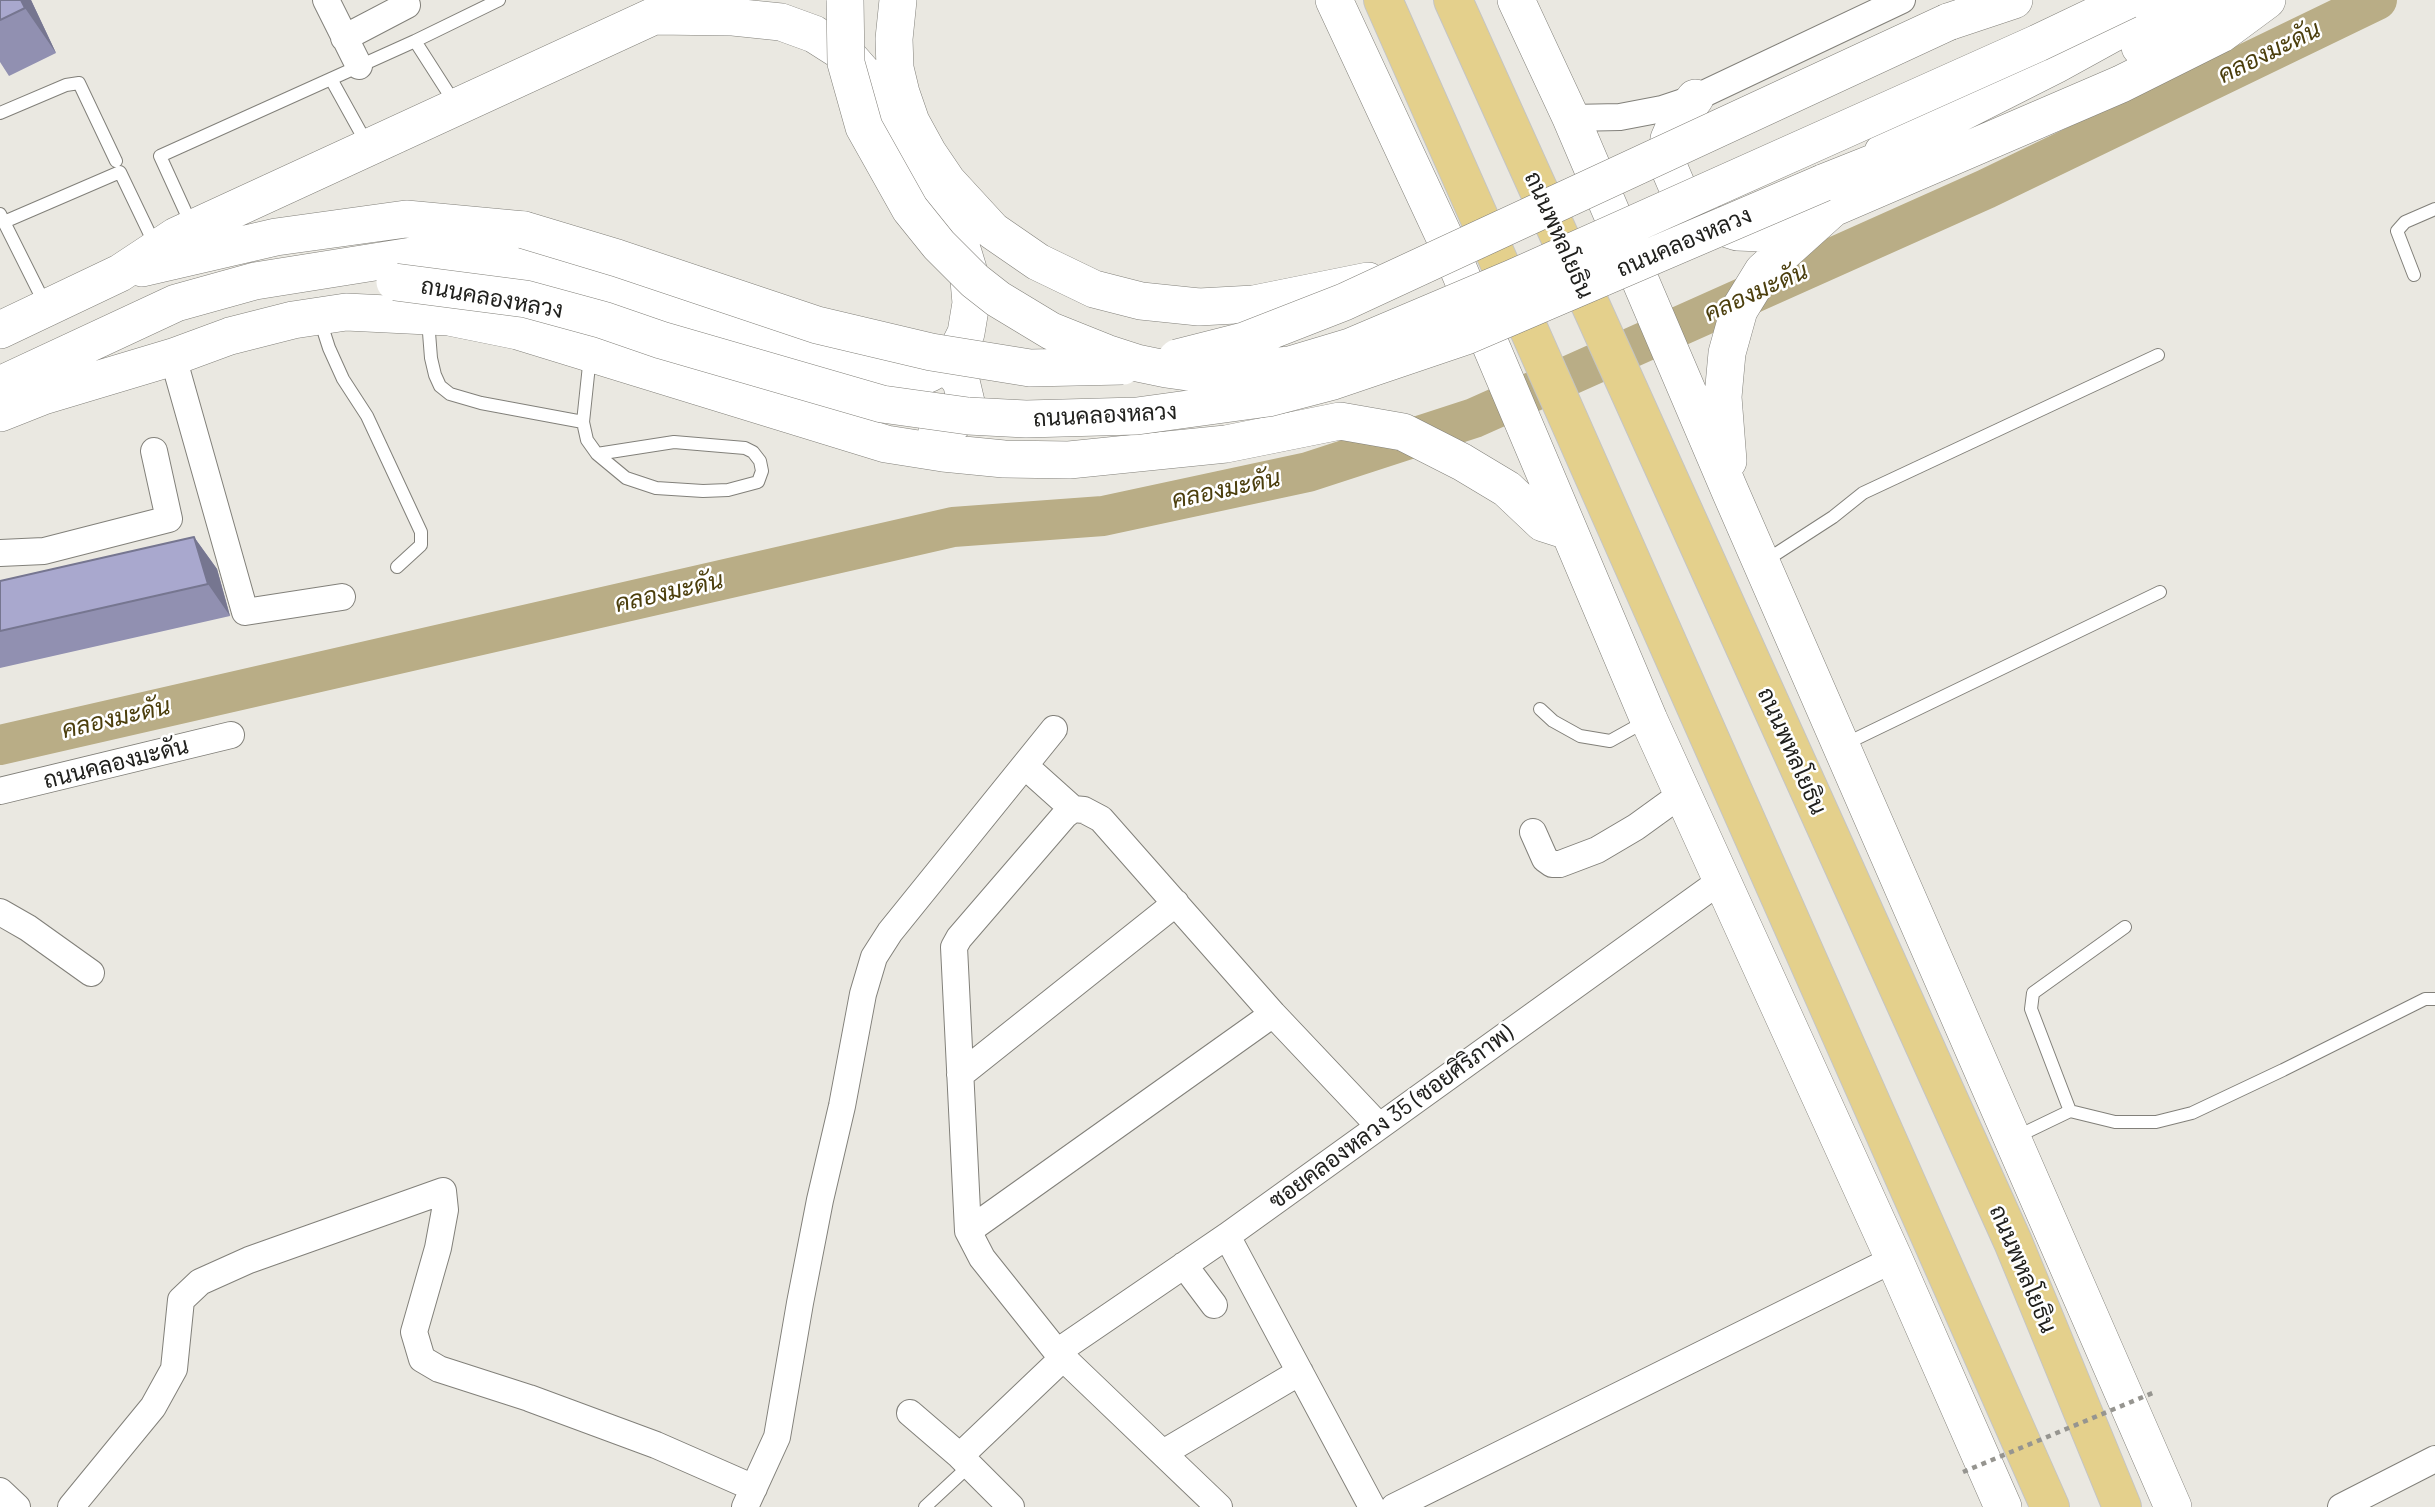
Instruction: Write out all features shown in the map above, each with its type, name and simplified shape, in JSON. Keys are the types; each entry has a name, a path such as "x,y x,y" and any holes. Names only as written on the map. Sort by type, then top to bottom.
{"highway":[{"path":"1383,0 2050,1507"},
{"name":"ถนนพหลโยธิน","path":"1453,0 2013,1242 2122,1507"}],"main road":[{"path":"845,0 846,63 864,127 900,192 933,239 983,287 1051,331 1137,363 1202,373 1290,365 1350,347 1513,278 2038,43 2128,0"},
{"path":"898,0 894,40 895,68 911,122 947,181 993,231 1038,262 1094,289 1141,301 1199,307 1254,304 1399,275"},
{"path":"1334,0 1450,249 1649,720 1894,1259 2003,1507"},
{"name":"ถนนพหลโยธิน","path":"1516,0 1571,118 1730,491 2173,1507"},
{"path":"1948,22 1989,0"},
{"name":"ถนนคลองหลวง","path":"120,273 276,237 406,219 524,230 817,325 931,352 1030,368 1111,367 1185,357 1244,341 1344,302 1948,22 2014,0"},
{"name":"ถนนคลองหลวง","path":"0,413 43,396 92,362 164,331 286,296 395,282 526,299 882,404 968,416 1026,419 1137,416 1268,398 1333,381 1454,341 1828,195 2124,27 2166,0"},
{"path":"1695,98 1675,125 1667,153 1670,170 1682,198 1700,220 1737,232 1762,233 1828,195 2167,33 2221,0"},
{"path":"1730,491 1723,397 1727,353 1739,310 1763,271 1828,195 2121,84 2221,34 2267,0"},
{"path":"0,330 120,273 156,248 193,228 458,108 666,8 781,22 814,34 847,55 868,79 899,144 958,236 968,268 971,303 967,333 952,361 928,374 894,373 602,285 513,263 412,256 255,281 176,303 0,385"},
{"path":"43,396 173,357 230,336 293,320 346,312 428,315 518,331 886,444 943,453 1004,459 1095,458 1226,444 1340,421 1404,432 1507,489 1544,523 1568,531"},
{"path":"785,414 935,430 946,428 964,412 966,402 961,382 947,365"}],"street":[{"path":"326,0 359,66"},
{"path":"1571,118 1620,117 1662,109 1695,98 1902,0"},
{"path":"344,38 407,5"},
{"path":"173,357 245,612 342,597"},
{"path":"0,553 44,551 169,519 154,451"},
{"path":"71,1507 153,1407 174,1368 181,1300 200,1282 249,1261 443,1191 444,1210 438,1248 414,1332 422,1359 439,1369 529,1398 656,1445 750,1497 777,1437 820,1200 842,1106 863,994 874,957 890,932 1054,729"},
{"name":"ถนนคลองมะดัน","path":"0,791 231,735"},
{"path":"1025,766 1073,809 1084,810 1101,819 1273,1014 1378,1125"},
{"path":"1533,832 1545,859 1552,864 1560,864 1597,850 1636,827 1683,793"},
{"path":"1073,809 1065,815 954,947 968,1231 982,1258 1060,1354 1219,1507"},
{"name":"ซอยคลองหลวง 35 (ซอยศิริภาพ)","path":"964,1461 1060,1354 1723,879"},
{"path":"960,1076 1176,904"},
{"path":"0,912 91,974"},
{"path":"968,1231 1273,1014"},
{"path":"1227,1236 1372,1507"},
{"path":"1394,1507 1894,1259"},
{"path":"1184,1265 1214,1306"},
{"path":"1163,1454 1300,1372"},
{"path":"910,1413 1011,1507"},
{"path":"2341,1507 2435,1460"},
{"path":"0,1491 17,1507"}],"lane":[{"path":"193,228 160,156 415,41 499,0"},
{"path":"415,41 458,108"},
{"path":"331,79 369,148"},
{"path":"0,113 66,85 79,83 116,161"},
{"path":"46,308 2,218 120,172 156,248"},
{"path":"2414,275 2397,231 2405,222 2435,209"},
{"path":"428,315 435,375 440,386 450,394 481,403 583,422"},
{"path":"319,316 343,379 367,416 421,532 421,545 397,567"},
{"path":"590,354 583,422 586,440 597,454 626,478 656,488 728,490 758,482 762,471 760,461 745,448 674,442 597,454"},
{"path":"1762,563 1833,517 1863,493 2158,355"},
{"path":"1841,746 2160,592"},
{"path":"1540,709 1553,721 1580,736 1610,741 1649,720"},
{"path":"2070,1111 2031,1009 2033,993 2125,927"},
{"path":"2013,1139 2070,1111 2115,1122 2156,1122 2192,1113 2425,999 2435,999"},
{"path":"925,1507 964,1461"}],"path":[{"path":"1963,1472 2155,1392"}],"building":[{"path":"0,0 21,0 25,8 0,20"},
{"path":"194,537 208,584 0,631 0,581"}],"waterway":[{"name":"คลองมะดัน","path":"0,745 953,527 1103,516 1308,472 1474,418 1986,189 2377,0"}]}
